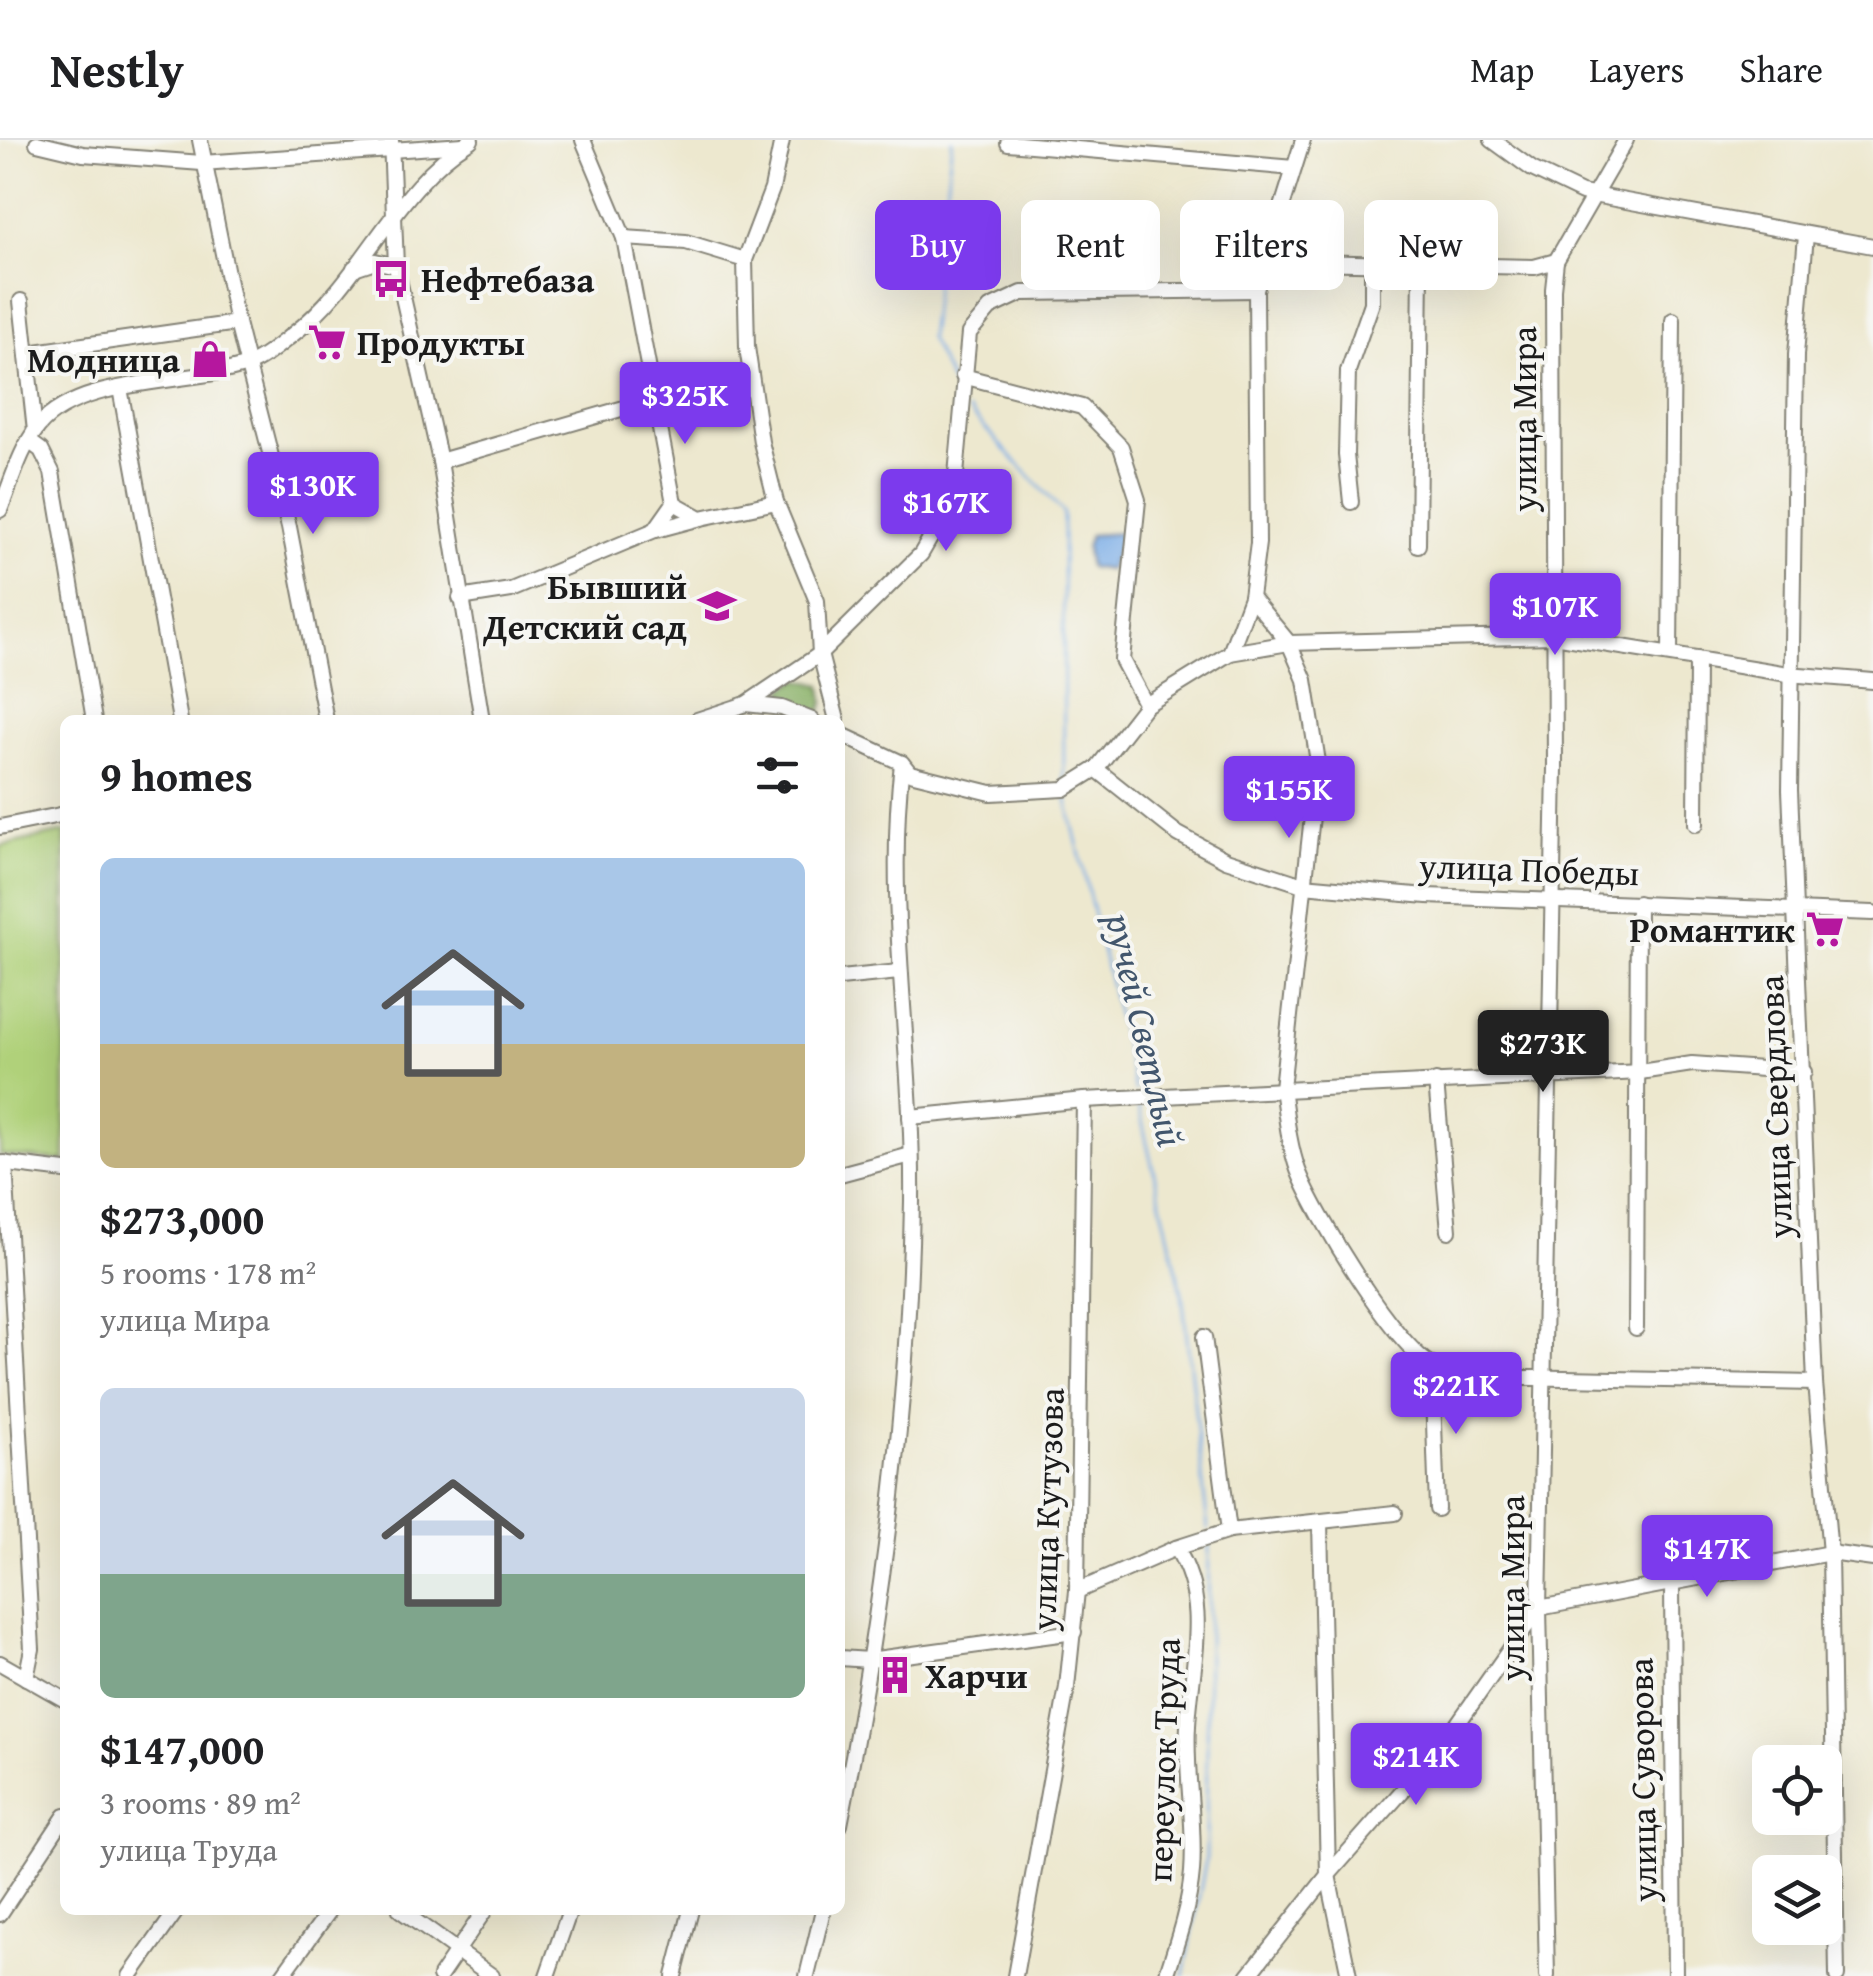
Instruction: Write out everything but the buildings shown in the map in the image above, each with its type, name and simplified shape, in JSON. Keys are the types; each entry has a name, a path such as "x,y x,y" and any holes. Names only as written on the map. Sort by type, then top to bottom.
{"street":[{"path":"200,140 237,322 289,527 325,715"},
{"path":"306,140 307,158"},
{"path":"583,140 624,238 674,502 655,530"},
{"path":"782,140 772,189 745,260 746,347 761,442 776,502 817,601 820,654 837,715"},
{"path":"1284,200 1303,140"},
{"path":"1492,140 1532,169 1595,196 1873,246"},
{"path":"1498,266 1534,267 1556,262 1626,140"},
{"path":"37,144 83,154 202,162 307,158 390,145 468,142"},
{"path":"32,436 66,407 120,388 250,364 314,316 414,190 468,142"},
{"path":"1008,143 1294,168"},
{"path":"390,145 396,266 440,461 481,715"},
{"name":"улица Свердлова","path":"1806,236 1796,355 1788,674 1790,790 1816,1383 1830,1553 1837,1976"},
{"path":"624,238 686,242 745,260"},
{"path":"354,269 375,260 396,266"},
{"name":"улица Мира","path":"1547,1976 1540,1608 1554,901 1556,262"},
{"path":"712,715 746,704 820,654 921,554 954,497 969,333 990,308 1022,293 1180,290"},
{"path":"1230,653 1251,597 1258,543 1256,290"},
{"path":"1351,502 1346,455 1348,371 1372,302 1372,290"},
{"path":"1418,545 1420,290"},
{"path":"0,510 32,436 21,301"},
{"path":"1670,654 1673,320"},
{"path":"28,353 237,322"},
{"path":"964,376 1082,406 1121,447 1138,500 1122,660 1146,705"},
{"path":"120,388 179,715"},
{"path":"440,461 652,400"},
{"path":"32,436 52,472 93,715"},
{"path":"674,502 701,518"},
{"path":"460,598 511,590 655,530 776,502"},
{"path":"1251,597 1289,643 1304,680 1318,762 1282,1088 1297,1168 1319,1215 1394,1328 1432,1366 1452,1372 1547,1378 1816,1383"},
{"path":"845,735 902,763 910,774 990,793 1064,789 1096,768 1146,705 1230,653 1289,643 1554,636 1788,674 1873,681"},
{"path":"1696,824 1697,660"},
{"path":"746,704 782,708 800,715"},
{"path":"845,1798 870,1660 908,1298 911,1155 899,972 896,824 902,763"},
{"name":"улица Победы","path":"1096,768 1178,834 1226,860 1303,884 1426,896 1873,913"},
{"path":"0,826 60,815"},
{"path":"1636,1328 1638,903"},
{"path":"845,977 899,972"},
{"path":"910,1118 1084,1100 1548,1073 1640,1072 1692,1064 1804,1072"},
{"path":"1436,1081 1449,1230"},
{"name":"улица Кутузова","path":"1015,1976 1074,1632 1084,1100"},
{"path":"845,1173 911,1155"},
{"path":"26,1678 32,1649 31,1615 2,1163 60,1170"},
{"path":"1204,1337 1229,1531"},
{"path":"1432,1366 1437,1508"},
{"path":"1077,1590 1176,1548 1229,1531 1395,1513"},
{"path":"1320,1522 1328,1875 1349,1976"},
{"name":"переулок Труда","path":"1166,1976 1188,1905 1192,1871 1188,1730 1198,1614 1192,1572 1176,1548"},
{"path":"1248,1976 1328,1875 1442,1746 1540,1608 1830,1553 1873,1559"},
{"name":"улица Суворова","path":"1672,1584 1675,1976"},
{"path":"845,1658 870,1660 1074,1632"},
{"path":"0,1664 60,1694"},
{"path":"0,1914 60,1824"},
{"path":"130,1976 173,1915"},
{"path":"282,1976 326,1915"},
{"path":"407,1915 492,1976"},
{"path":"440,1976 482,1915"},
{"path":"547,1976 568,1915"},
{"path":"674,1976 690,1915"},
{"path":"807,1976 822,1915"}],"green space":[{"path":"797,679 822,685 824,703 820,715 783,700 784,689"},
{"path":"60,833 60,1161 0,1155 0,846"}],"water":[{"path":"1124,533 1109,570 1089,567 1086,548 1090,535"}],"waterway":[{"name":"ручей Светлый","path":"952,140 929,338 957,395"},
{"name":"ручей Светлый","path":"968,410 1063,512 1064,784"},
{"name":"ручей Светлый","path":"1065,792 1135,1091"},
{"name":"ручей Светлый","path":"1138,1104 1182,1293 1208,1529"},
{"name":"ручей Светлый","path":"1184,1976 1206,1859 1209,1542"}],"place":[{"name":"Нефтебаза","path":"391,279"},
{"name":"Продукты","path":"327,342"},
{"name":"Модница","path":"210,359"},
{"name":"Бывший Детский сад","path":"717,606"},
{"name":"Романтик","path":"1825,929"},
{"name":"Харчи","path":"895,1675"}]}
